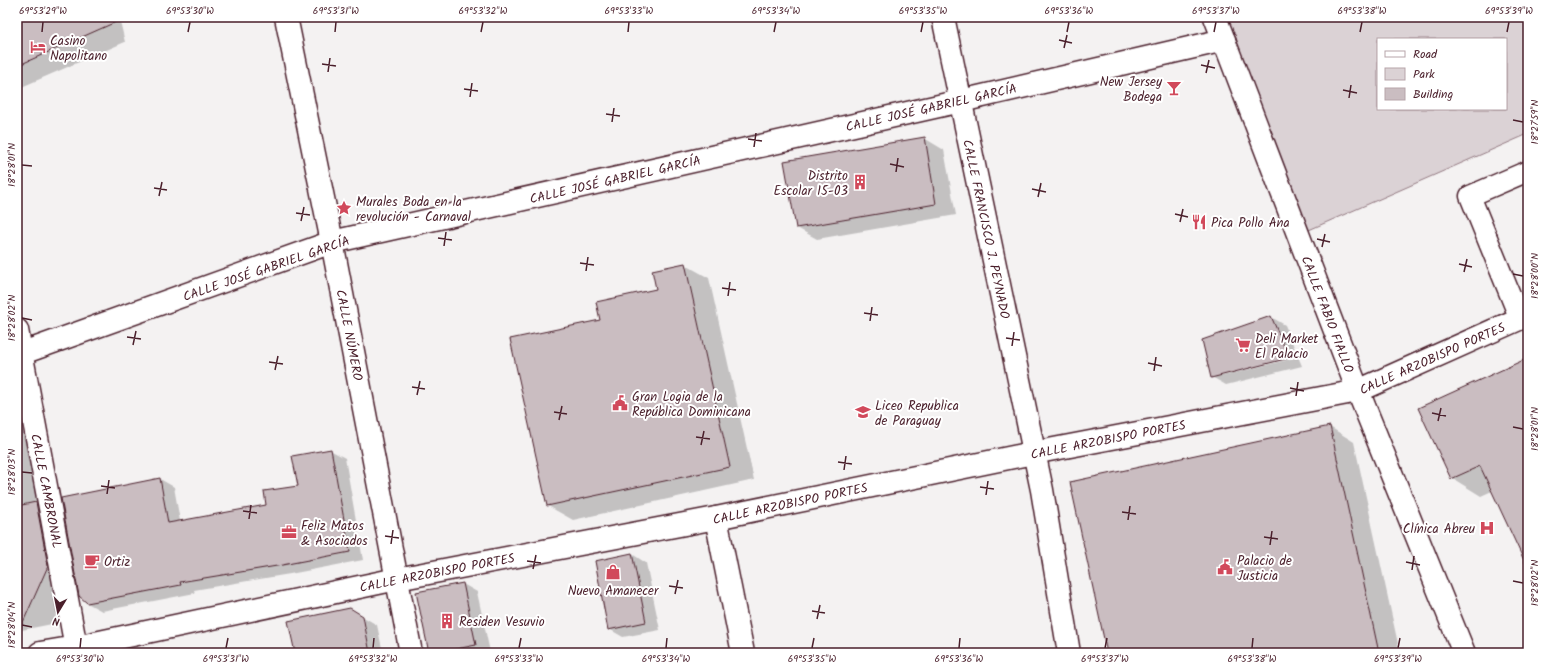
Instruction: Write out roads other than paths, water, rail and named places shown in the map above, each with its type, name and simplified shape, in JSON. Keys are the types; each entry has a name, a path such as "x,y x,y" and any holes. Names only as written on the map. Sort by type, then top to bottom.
{"street":[{"name":"CALLE NÚMERO","path":"286,17 332,242 410,653"},
{"name":"CALLE FRANCISCO J. PEYNADO","path":"943,17 1033,453 1042,490 1069,653"},
{"name":"CALLE FABIO FIALLO","path":"1215,17 1358,392 1464,653"},
{"name":"CALLE JOSÉ GABRIEL GARCÍA","path":"19,355 332,242 1224,40"},
{"name":"CALLE ARZOBISPO PORTES","path":"40,653 77,650 397,579 716,518 1033,453 1358,392 1524,317"},
{"name":"CALLE CAMBRONAL","path":"17,330 19,355 77,650"},
{"path":"716,518 743,653"}],"lane":[{"path":"1524,317 1470,196 1528,171"}],"place":[{"name":"Casino Napolitano","path":"38,47"},
{"name":"New Jersey Bodega","path":"1174,88"},
{"name":"Distrito Escolar 15-03","path":"860,182"},
{"name":"Murales Boda en la revolución - Carnaval","path":"344,208"},
{"name":"Pica Pollo Ana","path":"1199,222"},
{"name":"Deli Market El Palacio","path":"1243,345"},
{"name":"Gran Logia de la República Dominicana","path":"620,403"},
{"name":"Liceo Republica de Paraguay","path":"863,412"},
{"name":"Clínica Abreu","path":"1487,528"},
{"name":"Feliz Matos & Asociados","path":"289,532"},
{"name":"Ortiz","path":"92,561"},
{"name":"Palacio de Justicia","path":"1225,567"},
{"name":"Nuevo Amanecer","path":"613,572"},
{"name":"Residen Vesuvio","path":"447,621"}]}
